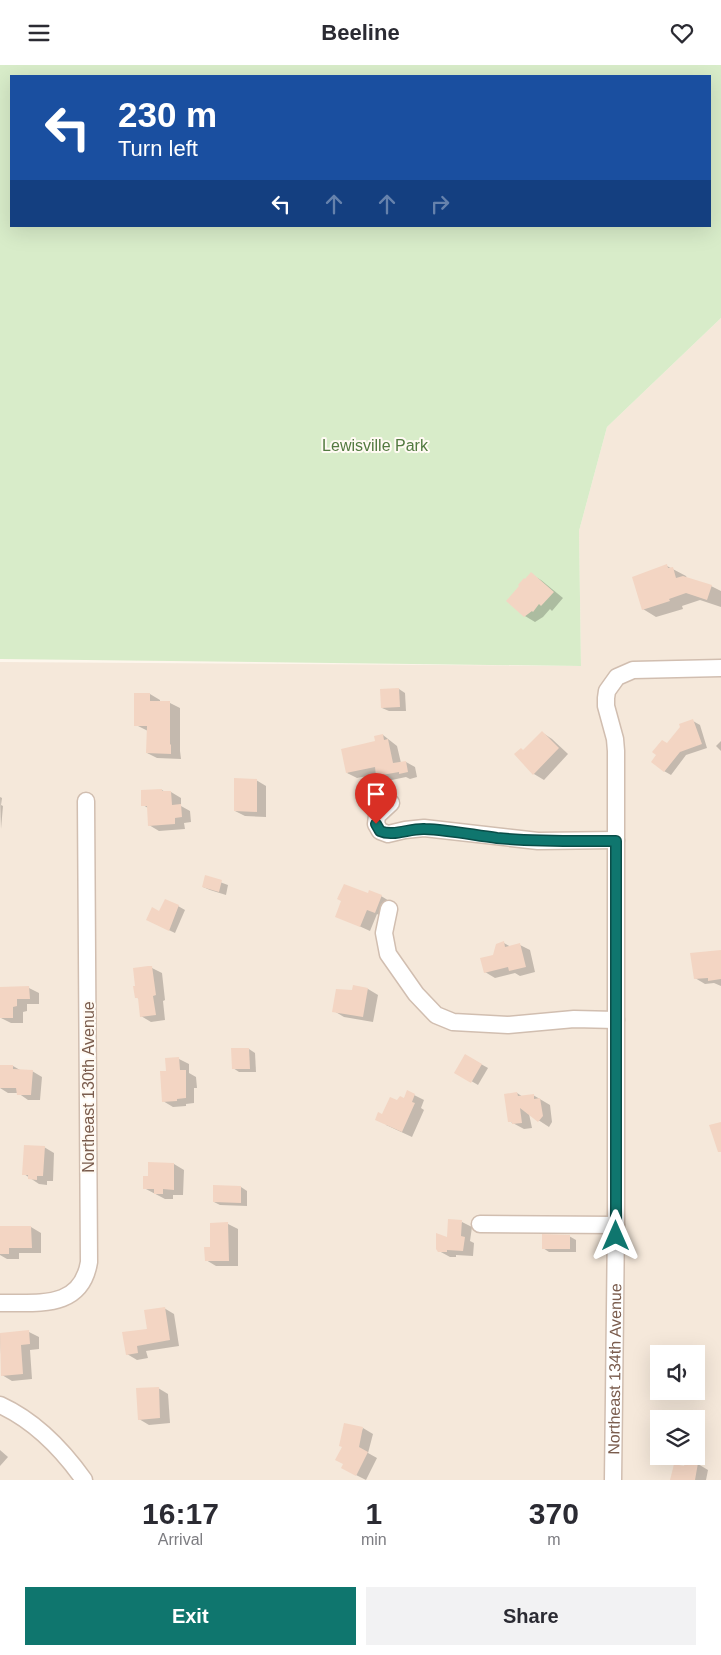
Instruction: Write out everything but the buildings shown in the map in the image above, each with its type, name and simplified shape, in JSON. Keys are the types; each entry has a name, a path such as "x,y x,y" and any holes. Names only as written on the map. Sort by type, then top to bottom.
{"street":[{"name":"Northeast 134th Avenue","path":"613,1480 616,1225 616,751 615,739 606,706 611,683 624,673 633,670 721,668"},
{"name":"Northeast 130th Avenue","path":"0,1303 59,1300 77,1289 87,1271 89,1223 86,801"},
{"path":"391,803 377,816 376,824 380,831 388,835 405,830 424,829 538,841 616,841"},
{"path":"389,909 384,933 388,955 416,994 436,1015 453,1022 508,1025 574,1019 616,1020"},
{"path":"480,1224 616,1225"},
{"path":"5,1407 52,1441 70,1460 84,1480"}],"shaded area":[{"path":"721,318 721,1480 0,1480 0,662 581,666 579,531 607,427"}],"green space":[{"name":"Lewisville Park","path":"0,65 721,65 721,318 607,427 579,531 581,666 0,659"}],"route":[{"path":"376,824 380,831 388,835 405,830 424,829 538,841 616,841 616,1236"}]}
